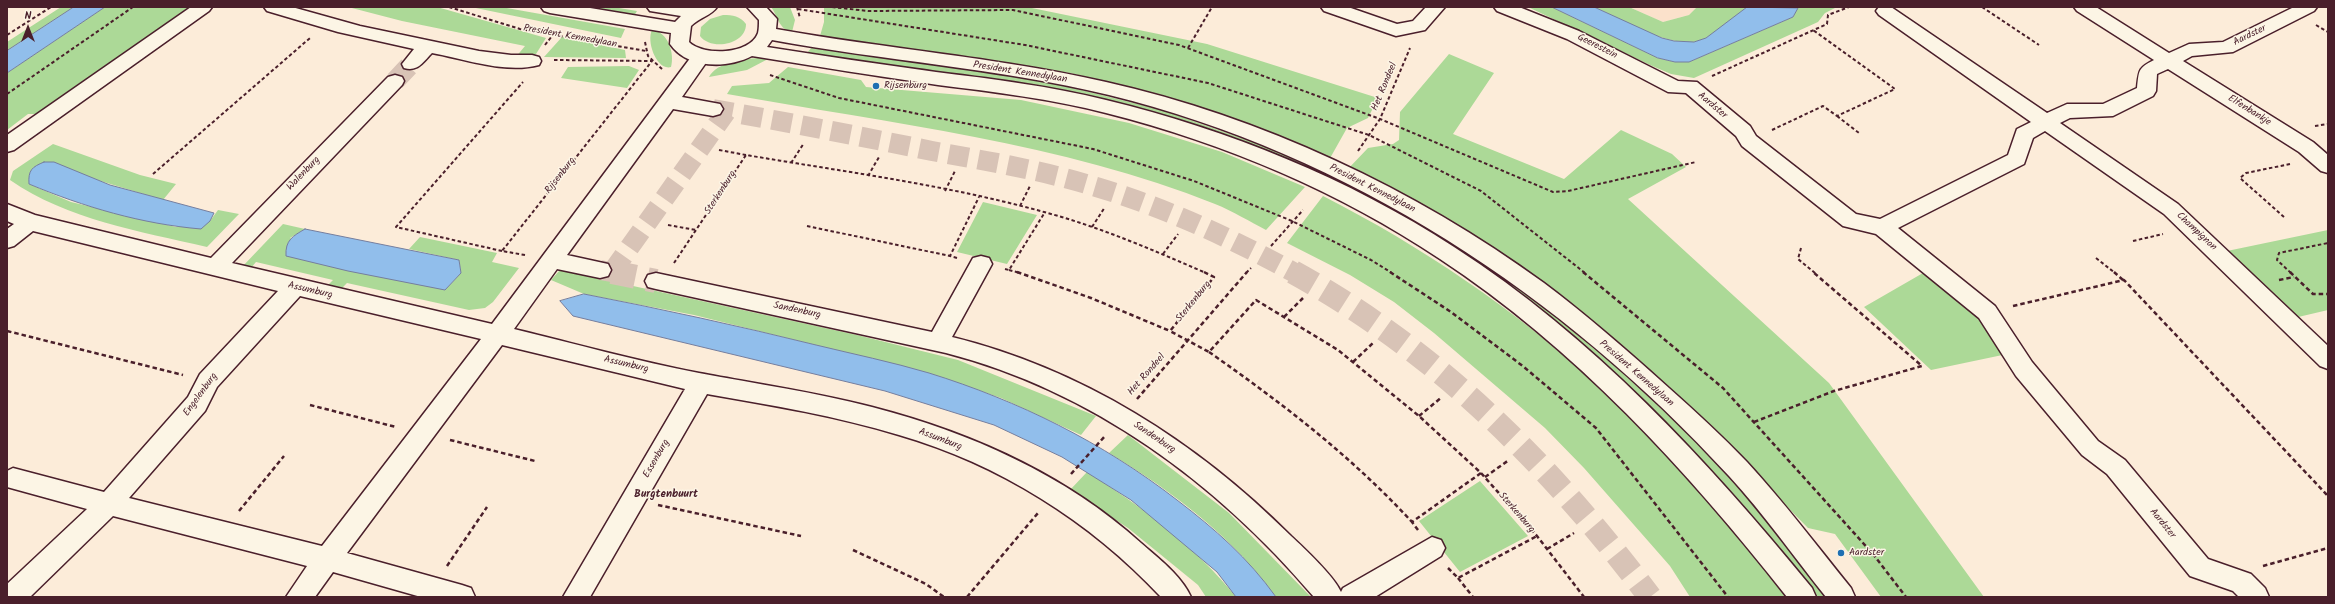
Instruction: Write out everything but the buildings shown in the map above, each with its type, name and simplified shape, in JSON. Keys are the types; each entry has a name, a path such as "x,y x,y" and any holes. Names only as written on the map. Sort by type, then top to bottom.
{"street":[{"path":"7,145 203,7"},
{"path":"273,7 326,24 428,46 512,63 537,61"},
{"path":"550,7 680,30"},
{"path":"656,7 703,9"},
{"path":"703,9 685,22 680,30 679,38 682,46 689,53 701,57 726,58 750,50 760,42 767,33 768,19 756,7"},
{"path":"1330,7 1396,30 1419,26 1436,7"},
{"name":"Geerestein","path":"1504,7 1573,35 1675,87 1690,87"},
{"path":"2083,7 2167,60"},
{"name":"Aardster","path":"1882,227 2017,159 2024,134 2068,111 2106,111 2146,91 2148,71 2167,60 2189,50 2226,48 2308,7"},
{"path":"1885,11 2047,123"},
{"name":"President Kennedylaan","path":"767,33 892,54 1049,76 1165,105 1233,128 1329,166 1412,210 1516,274 1635,371 1702,433 1750,483 1842,597"},
{"path":"411,64 428,46"},
{"name":"President Kennedylaan","path":"750,50 1043,92 1159,120 1266,159 1316,181 1401,225 1448,254 1501,291 1608,383 1722,498 1803,597"},
{"path":"299,597 497,334 667,101 701,57"},
{"name":"Elfenbankje","path":"2167,60 2306,147 2324,162"},
{"name":"Walenburg","path":"214,268 395,81"},
{"name":"Aardster","path":"1690,87 1743,131 1749,141 1850,221 1882,227 1987,312 2024,369 2090,448 2116,467 2199,568 2249,590"},
{"path":"667,101 713,110"},
{"name":"Champignon","path":"2047,123 2171,209 2328,360"},
{"path":"7,212 30,222 7,240"},
{"name":"Assumburg","path":"30,222 214,268 701,383 824,405 928,434 1000,464 1055,493 1110,534 1161,578 1178,597"},
{"path":"552,260 600,270"},
{"path":"938,342 981,264"},
{"name":"Sandenburg","path":"664,273 938,342 988,356 1039,374 1122,416 1168,446 1219,486 1304,565 1330,597"},
{"name":"Engelenburg","path":"12,597 108,505 197,404 208,382 295,287"},
{"name":"Essenburg","path":"576,597 701,383"},
{"path":"13,479 108,505 222,532 462,597"},
{"path":"1352,597 1432,548"}],"path":[{"path":"7,36 51,7"},
{"path":"7,94 133,7"},
{"name":"President Kennedylaan","path":"449,7 520,29 552,36 646,51 652,61"},
{"path":"832,7 868,11 1014,8 1188,48 1380,119 1553,192 1568,191 1696,162"},
{"path":"1188,48 1212,7"},
{"name":"Aardster","path":"1690,87 1827,24 1828,15 1849,7"},
{"path":"1982,7 2039,44"},
{"path":"153,174 326,24"},
{"name":"Het Rondeel","path":"1358,151 1380,119 1419,26"},
{"path":"1814,30 1895,89 1838,116"},
{"path":"552,260 502,251 396,228 537,61 652,61"},
{"name":"Rijsenburg","path":"502,251 652,61"},
{"path":"763,73 839,98 1093,149 1194,181 1292,221 1371,260 1451,312 1524,367 1596,428 1728,597"},
{"path":"1749,141 1823,106 1859,133"},
{"path":"791,163 804,143"},
{"name":"Sterkenburg","path":"719,150 979,197 1045,212 1130,240 1214,277 1170,331 1209,352 1256,300 1338,350 1420,416 1485,477 1537,536 1584,597"},
{"name":"Sterkenburg","path":"664,273 696,230 746,155"},
{"path":"868,176 879,157"},
{"path":"2284,217 2240,178 2246,173 2324,162"},
{"path":"946,191 955,171"},
{"path":"1020,206 1030,186"},
{"path":"969,216 979,197"},
{"path":"1092,228 1105,207"},
{"path":"1271,246 1303,210"},
{"path":"1034,230 1045,212"},
{"path":"668,225 696,230"},
{"path":"807,226 950,256"},
{"path":"1163,254 1178,234"},
{"path":"2328,243 2279,254 2278,260 2313,294 2328,294"},
{"path":"1754,422 1834,391 1922,366 1798,258 1801,248"},
{"path":"2096,258 2124,280 2328,496"},
{"name":"Het Rondeel","path":"967,597 1055,493 1251,268"},
{"path":"1009,270 1063,286 1124,310 1170,331"},
{"path":"1987,312 2124,280"},
{"path":"1284,317 1303,298"},
{"path":"7,331 208,382"},
{"path":"1353,362 1373,344"},
{"path":"1209,352 1280,401 1341,451 1385,491 1412,522"},
{"path":"1420,416 1442,397"},
{"path":"222,532 284,456"},
{"path":"1485,477 1509,460"},
{"path":"1460,488 1481,473"},
{"path":"634,500 801,536"},
{"path":"432,588 487,507"},
{"path":"1547,549 1574,533"},
{"path":"1511,550 1537,536"},
{"path":"2249,590 2262,566 2328,548"},
{"path":"852,550 926,584 944,597"},
{"path":"1458,578 1473,597"}],"shaded area":[{"path":"1629,7 1697,7 1689,15 1663,22"}],"green space":[{"path":"61,7 74,7 7,51 7,42"},
{"path":"105,7 195,7 41,114 28,114 7,130 7,73"},
{"path":"348,7 437,7 546,38 536,54 515,58 525,46 402,21"},
{"path":"471,7 501,7 625,29 621,38"},
{"path":"580,7 613,7 637,11 634,16"},
{"path":"771,7 790,7 795,20 792,32 781,26"},
{"path":"824,7 1027,7 1207,44 1378,98 1368,118 1347,128 1329,160 1165,98 1120,85 1070,73 820,36 824,22"},
{"path":"1528,7 1552,7 1658,58 1675,62 1689,62 1793,17 1798,7 1837,7 1825,13 1818,22 1694,78 1671,74"},
{"path":"1594,7 1629,7 1663,22 1689,15 1697,7 1747,7 1706,38 1694,42 1680,42 1649,33"},
{"path":"723,15 739,18 746,24 740,37 727,44 705,41 700,36 701,27 710,19"},
{"path":"652,30 658,31 662,34 669,44 672,56 671,67 661,65 657,60 650,41"},
{"path":"562,37 625,50 626,58 544,57"},
{"path":"812,47 1045,81 1162,110 1272,149 1323,171 1407,215 1510,279 1628,373 1744,490 1833,597 1815,597 1655,417 1405,219 1109,101 1007,81 886,66 807,53"},
{"path":"1449,54 1494,73 1453,134 1564,179 1621,130 1672,154 1686,167 1628,199 1829,383 1984,597 1881,597 1835,534 1808,528 1683,401 1347,170 1368,148 1393,144 1399,140 1400,112"},
{"path":"758,58 768,59 747,70 709,77 718,68 731,62"},
{"path":"629,66 639,70 627,88 561,78 568,67"},
{"path":"788,67 861,80 866,87 1021,100 1129,123 1222,152 1305,187 1266,230 1215,204 1157,183 1098,165 975,137 727,94 732,86 769,83"},
{"path":"53,144 140,175 176,184 163,200 84,176 29,184 71,202 176,227 210,221 218,210 239,214 207,247 130,229 80,215 32,194 10,180 13,171"},
{"path":"1323,196 1396,236 1432,258 1500,305 1566,357 1624,410 1674,461 1792,597 1690,597 1670,566 1584,468 1545,428 1434,333 1394,302 1350,275 1287,243"},
{"path":"983,202 1037,215 1007,264 957,252"},
{"path":"283,224 305,229 290,238 445,290 461,273 459,260 409,249 420,237 497,253 492,262 519,268 493,302 485,308 469,310 347,283 341,289 327,286 333,280 256,262 250,269 242,267"},
{"path":"2328,230 2328,310 2294,318 2227,251"},
{"path":"560,270 857,335 958,360 1096,416 1081,435 1001,398 928,373 694,315 584,294 551,280"},
{"path":"1923,273 1988,325 2012,353 1931,370 1864,307"},
{"path":"1128,435 1229,513 1311,597 1276,597 1259,575 1221,535 1178,499 1109,453"},
{"path":"1087,472 1167,528 1203,561 1236,597 1206,597 1198,585 1128,528 1070,490"},
{"path":"1480,481 1528,536 1460,572 1419,521"}],"water":[{"path":"74,7 105,7 7,73 7,51"},
{"path":"1552,7 1594,7 1662,38 1674,41 1694,42 1706,38 1747,7 1798,8 1793,17 1689,62 1675,62 1658,58"},
{"path":"44,162 54,162 110,185 214,213 210,221 201,229 179,227 135,219 92,207 29,184 30,172 34,167"},
{"path":"305,229 459,260 461,273 445,290 348,271 286,256 288,242 293,236"},
{"path":"584,294 729,324 901,365 962,384 1027,410 1059,425 1119,460 1149,479 1177,500 1205,522 1230,545 1254,569 1276,597 1236,597 1217,572 1131,500 1062,457 994,425 885,391 573,316 560,301"}],"tunnel":[{"path":"395,81 411,64"},
{"path":"713,109 1013,166 1073,180 1119,194 1197,224 1295,273"},
{"path":"616,273 612,272 726,112"},
{"path":"600,270 616,273"},
{"path":"1293,272 1346,304 1397,338 1489,415 1573,502 1612,548 1650,597"},
{"path":"616,273 656,281"}],"place":[{"name":"Rijsenburg","path":"876,86"},
{"name":"Aardster","path":"1841,553"}],"district":[{"name":"Burgtenbuurt","path":"666,495"}]}
